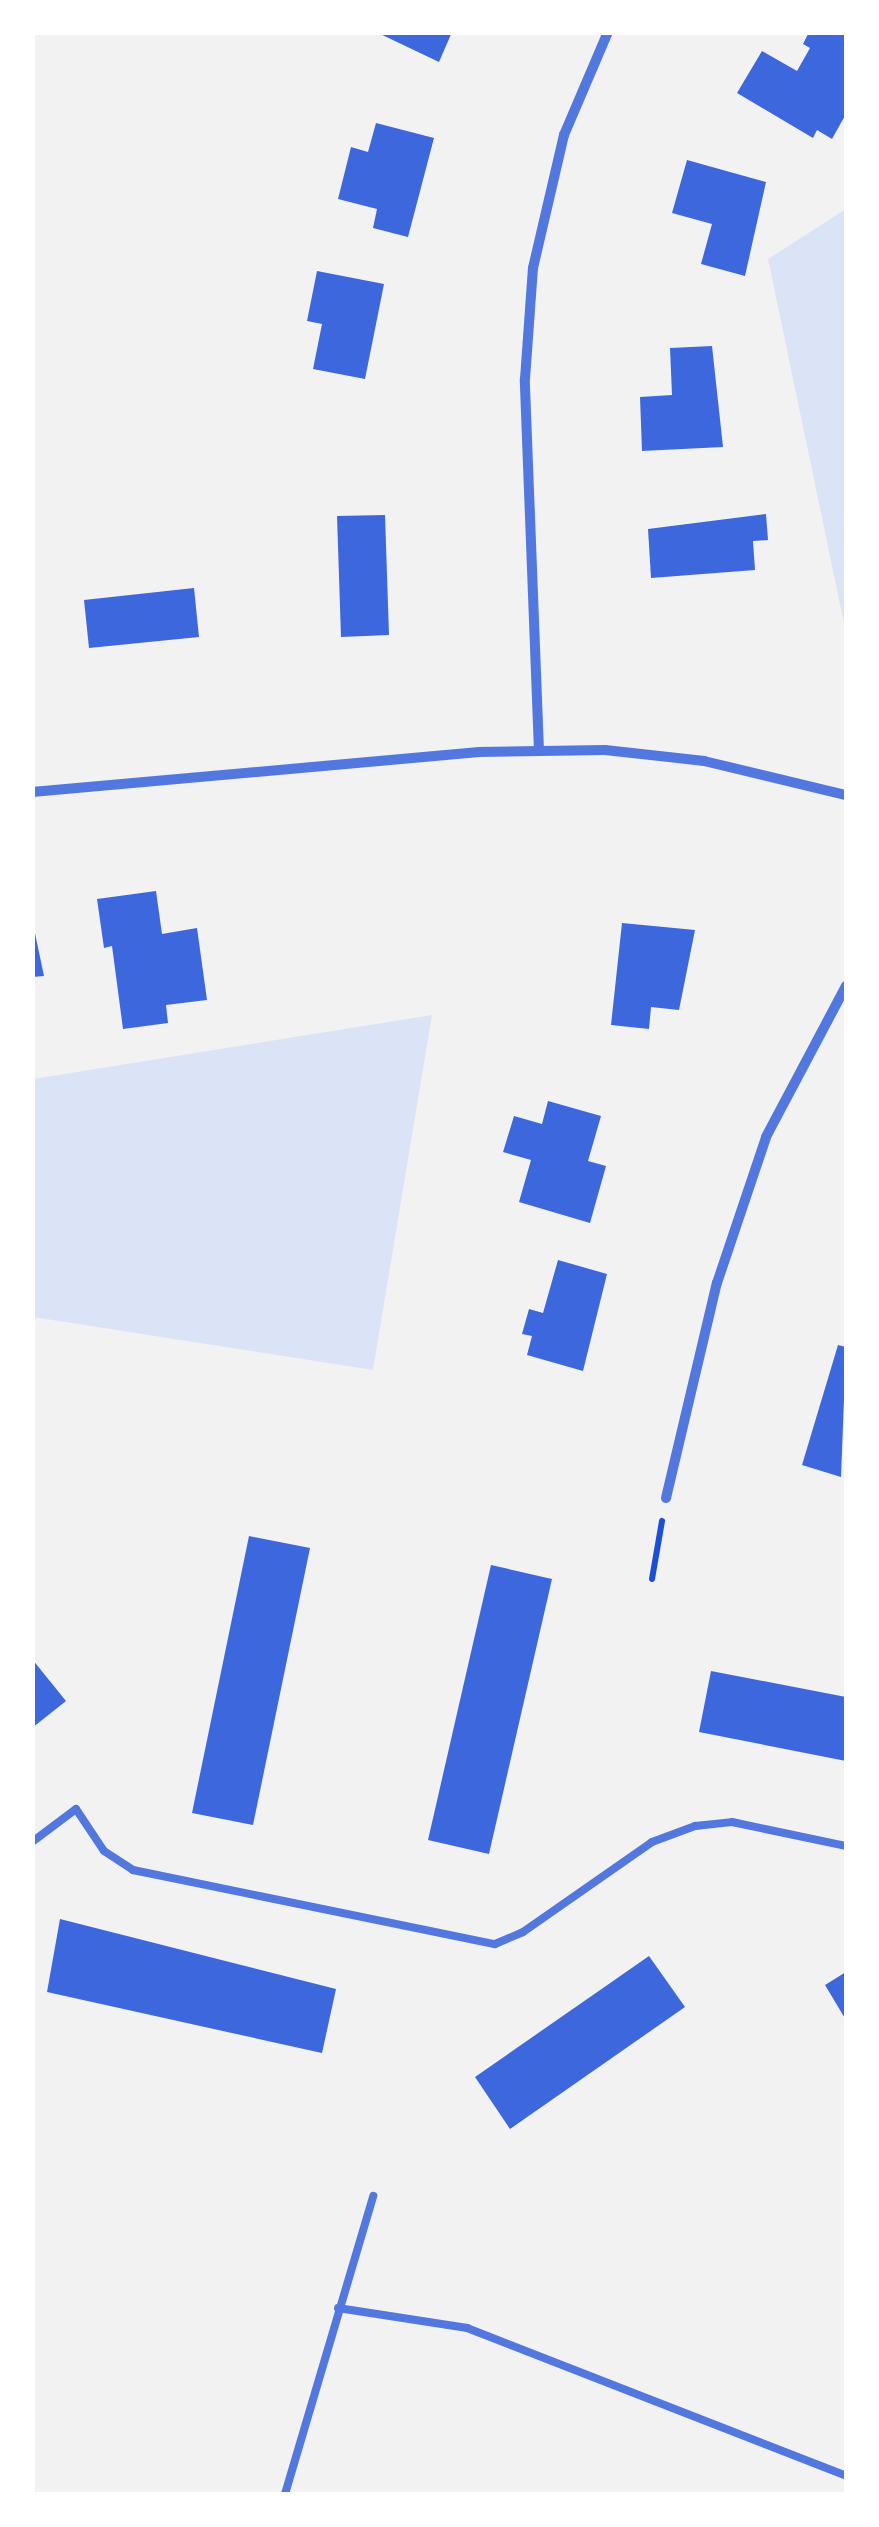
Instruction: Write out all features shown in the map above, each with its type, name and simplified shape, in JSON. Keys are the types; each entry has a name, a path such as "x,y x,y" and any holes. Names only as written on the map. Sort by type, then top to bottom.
{"street":[{"path":"539,751 525,378 533,268 564,135 608,32"},
{"path":"32,792 539,751 604,750 704,761 846,795"},
{"path":"666,1498 717,1283 766,1137 846,986"}],"lane":[{"path":"32,1842 76,1810 104,1851 133,1870 495,1944 652,1842 695,1826 732,1822 846,1846"},
{"path":"285,2494 373,2196"},
{"path":"338,2308 467,2328 846,2476"}],"path":[{"path":"652,1579 666,1498"}],"shaded area":[{"path":"846,209 846,633 768,259"},
{"path":"432,1015 373,1370 33,1317 33,1079"}],"building":[{"path":"376,32 452,32 439,62"},
{"path":"809,32 846,32 846,114 832,139 817,130 813,138 737,93 762,51 797,71 810,48 803,44"},
{"path":"376,123 434,138 408,237 373,228 377,209 338,199 351,147 368,152"},
{"path":"687,160 766,182 745,276 701,264 712,224 672,213"},
{"path":"317,271 384,284 365,379 313,369 322,324 307,321"},
{"path":"712,346 723,447 642,451 640,397 672,395 670,348"},
{"path":"766,514 768,540 753,541 755,570 651,578 648,529"},
{"path":"385,515 389,635 341,637 337,516"},
{"path":"194,588 199,637 89,648 84,600"},
{"path":"156,891 162,934 197,928 207,1000 166,1005 168,1023 123,1029 112,946 104,948 97,899"},
{"path":"32,919 44,976 32,977"},
{"path":"622,923 695,930 679,1010 651,1007 649,1029 611,1025"},
{"path":"548,1101 601,1116 588,1161 606,1166 590,1223 519,1202 531,1160 503,1152 514,1116 542,1124"},
{"path":"558,1260 607,1274 583,1371 527,1355 532,1336 522,1334 529,1309 543,1313"},
{"path":"838,1345 846,1347 841,1477 802,1465"},
{"path":"249,1536 310,1548 253,1825 192,1813"},
{"path":"491,1565 552,1579 489,1854 428,1840"},
{"path":"32,1659 66,1701 32,1728"},
{"path":"711,1671 846,1697 846,1761 699,1732"},
{"path":"60,1919 336,1989 322,2053 47,1992"},
{"path":"649,1956 685,2007 510,2129 475,2077"},
{"path":"846,1972 846,2020 825,1985"}]}
